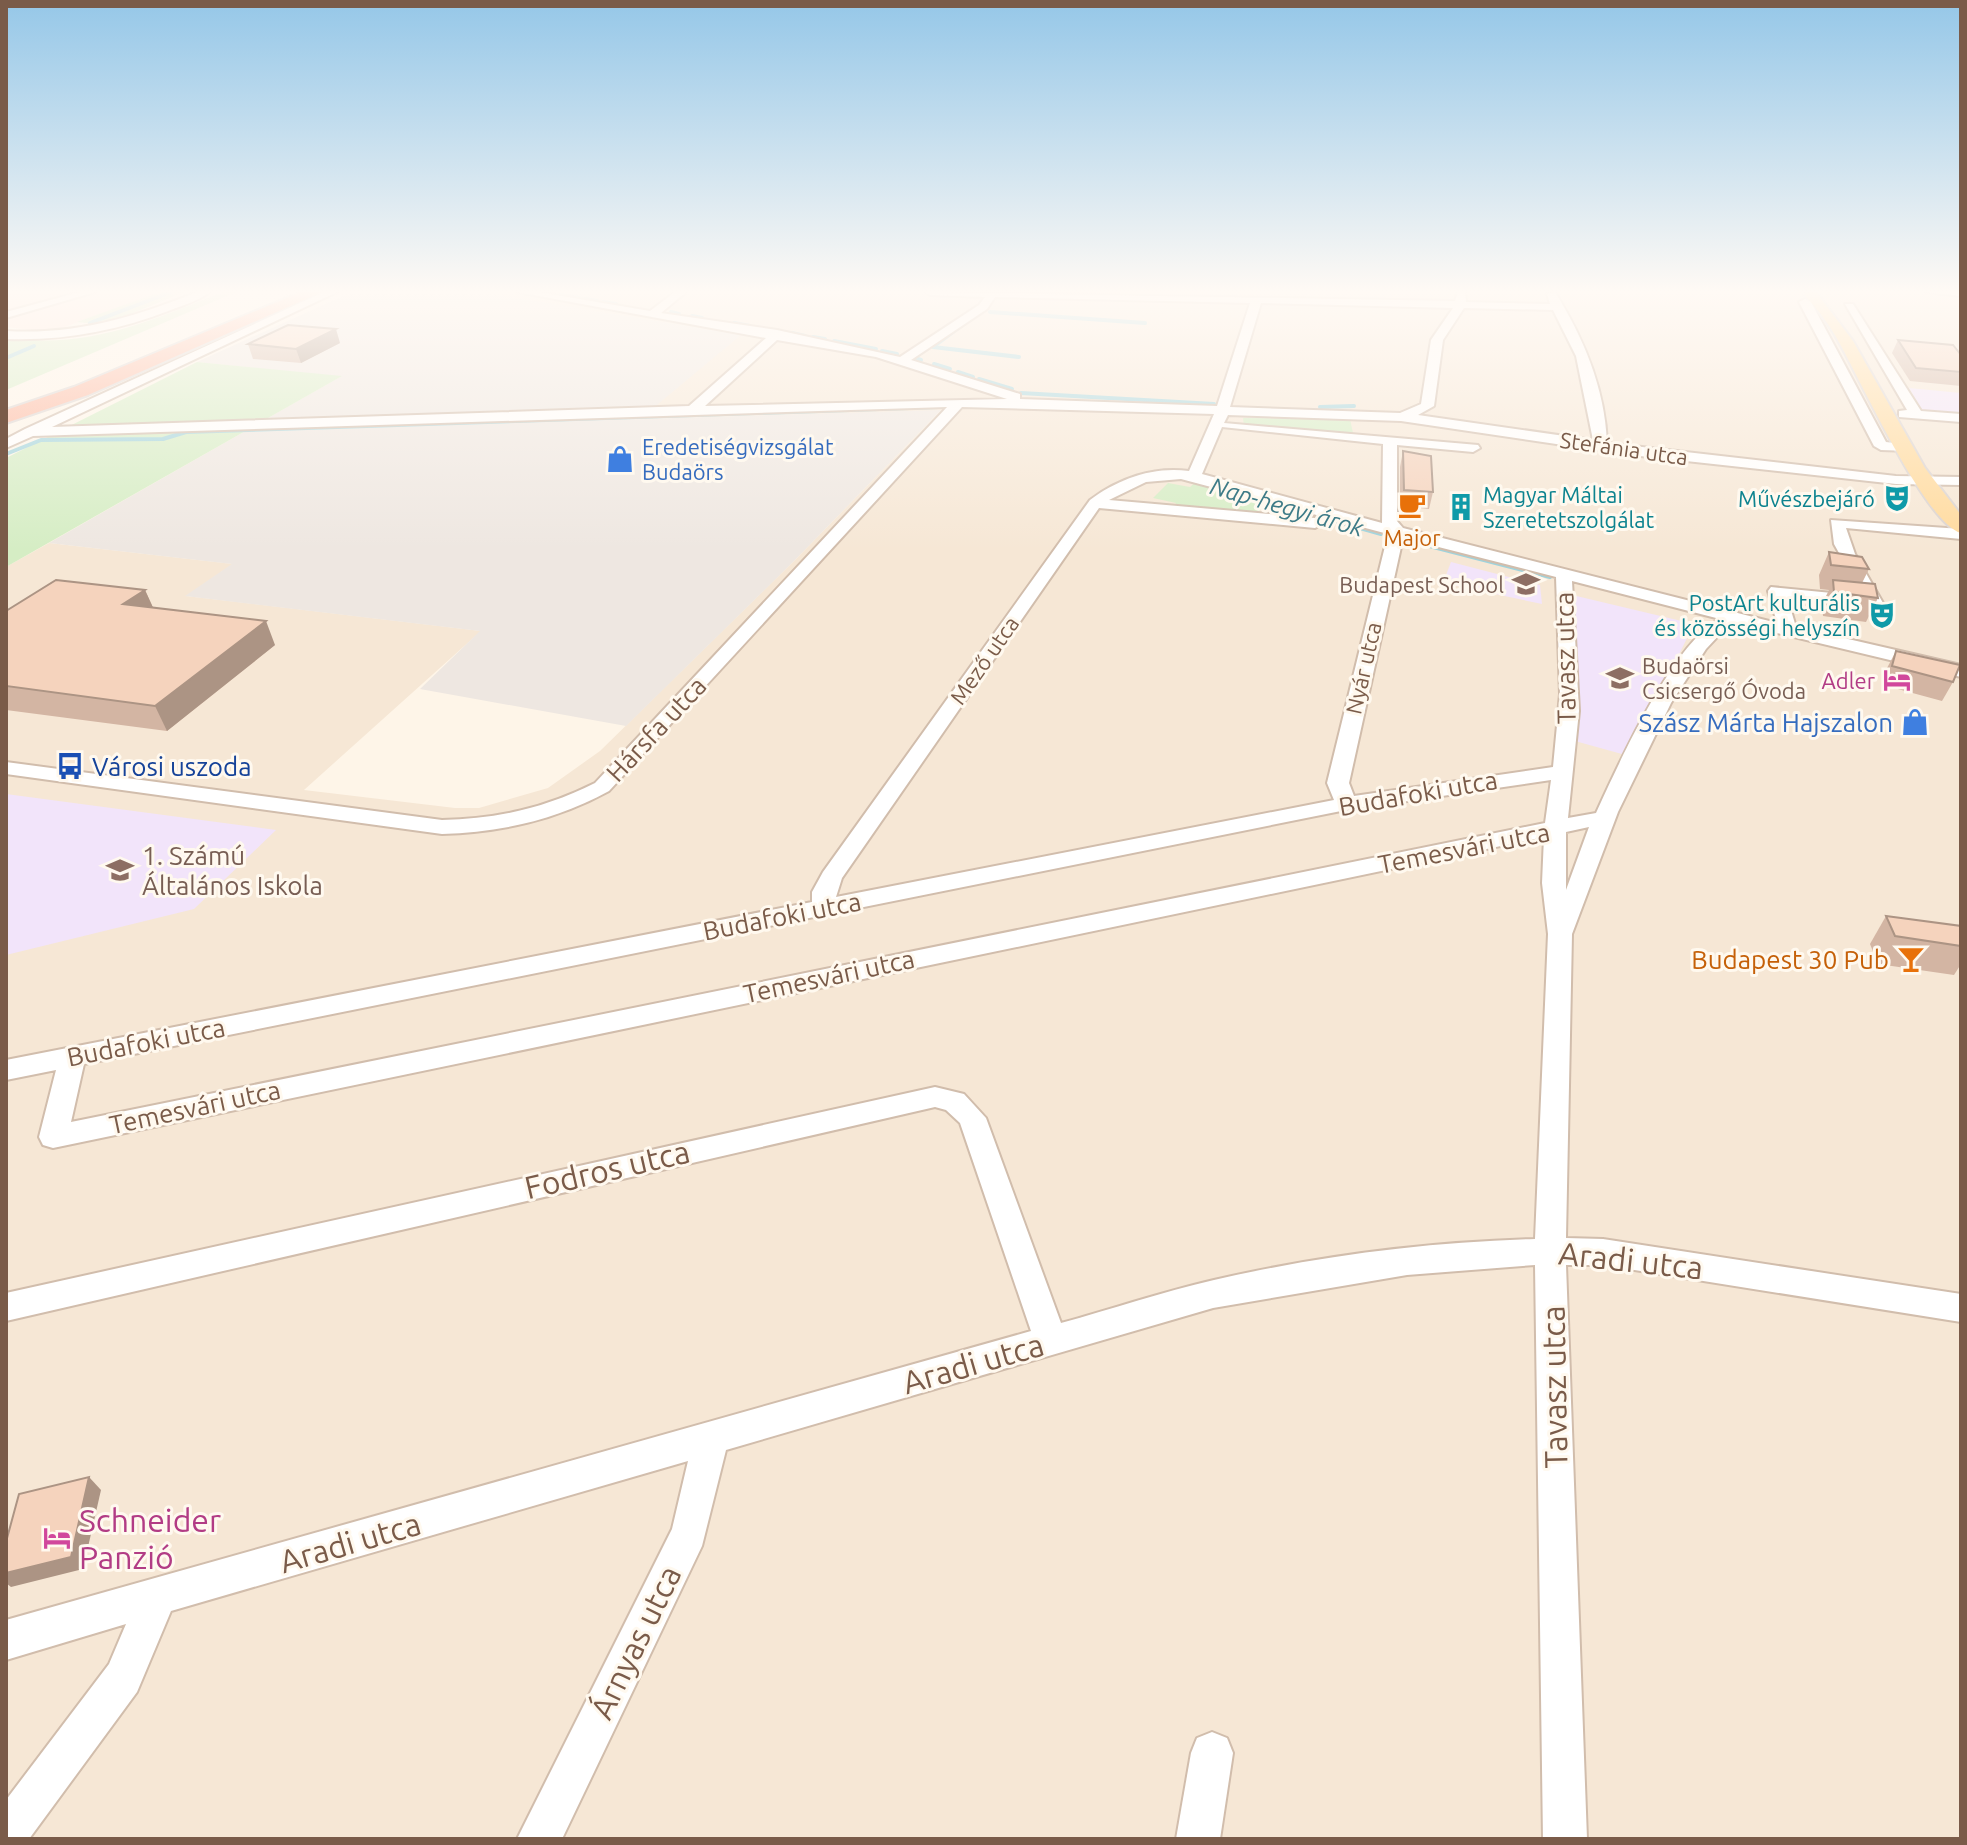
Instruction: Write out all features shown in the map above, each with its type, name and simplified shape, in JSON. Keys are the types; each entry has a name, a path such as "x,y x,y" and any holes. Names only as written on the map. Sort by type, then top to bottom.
{"highway":[{"path":"6,416 92,378"},
{"path":"6,416 104,378"},
{"path":"6,401 44,384"}],"main road":[{"path":"1866,378 1923,479 1961,527"}],"street":[{"path":"6,444 146,378"},
{"path":"693,410 728,378"},
{"path":"962,378 991,387 1020,403"},
{"path":"1232,378 1221,413 1194,475 1394,537"},
{"path":"1401,417 1427,406 1431,378"},
{"path":"1587,378 1600,446"},
{"path":"1846,378 1881,446 1896,467"},
{"path":"1894,378 1917,416"},
{"path":"1057,393 1221,413 1362,439 1473,448"},
{"name":"Stefánia utca","path":"30,432 208,423 960,401 1221,413 1367,414 1506,430 1600,446 1896,480 1961,481"},
{"name":"Hársfa utca","path":"6,768 442,827 475,827 541,816 602,787 960,401"},
{"path":"1885,412 1961,418"},
{"path":"1362,439 1367,414"},
{"path":"1390,442 1389,521 1394,537"},
{"path":"1881,446 1904,448"},
{"name":"Mező utca","path":"824,908 824,892 831,877 1095,503 1121,485 1136,480 1194,475"},
{"path":"1095,503 1316,523 1394,537 1565,573 1788,631 1961,671"},
{"path":"1788,631 1776,593 1874,603 1866,581 1856,574 1837,523 1961,534"},
{"name":"Nyár utca","path":"1346,804 1338,783 1394,537"},
{"name":"Tavasz utca","path":"1565,573 1562,588 1568,726 1555,830 1556,915 1560,934 1550,1250 1565,1839"},
{"name":"Tavasz utca","path":"1560,934 1573,914 1584,866 1606,817 1681,668 1715,629 1738,618"},
{"path":"1915,659 1961,664"},
{"name":"Budafoki utca","path":"6,1070 1346,804 1560,772"},
{"name":"Temesvári utca","path":"73,1056 53,1137 1555,830 1606,817"},
{"name":"Fodros utca","path":"12,1309 935,1097 954,1101 972,1118 1051,1341"},
{"name":"Aradi utca","path":"6,1640 1213,1294 1336,1270 1550,1250 1603,1252 1961,1308"},
{"name":"Árnyas utca","path":"539,1839 689,1533 711,1438"},
{"path":"6,1835 123,1678 158,1597"},
{"path":"1198,1839 1212,1753"}],"shaded area":[{"path":"338,378 689,378 640,419 941,410 795,560 626,726 420,689 480,631 185,596 232,564 49,543"},
{"path":"688,378 1961,378 1961,1839 6,1839 6,567 49,543 233,564 186,596 481,631 304,790 455,808 479,808 548,788 600,751 795,560 940,411 639,419"},
{"path":"1909,388 1961,393 1961,414 1923,411"},
{"path":"1451,562 1540,585 1542,604 1443,583"},
{"name":"Budaörsi Csicsergő Óvoda","path":"1568,594 1694,624 1629,756 1575,741"},
{"name":"1. Számú Általános Iskola","path":"6,794 276,830 194,909 6,955"}],"green space":[{"path":"6,378 34,378 6,390"},
{"path":"165,378 338,378 6,567 6,458"},
{"path":"1243,418 1350,419 1353,433 1244,426"},
{"path":"1196,482 1264,505 1257,514 1174,506 1176,503 1153,498 1168,483 1190,487"}],"building":[{"path":"1403,451 1431,456 1433,492 1404,490"},
{"path":"1829,552 1862,557 1869,569 1831,565"},
{"path":"56,580 145,590 123,604 266,621 155,706 6,686 6,611"},
{"path":"1833,580 1875,584 1878,598 1834,592"},
{"path":"1896,651 1960,665 1953,682 1892,666"},
{"path":"1886,916 1961,926 1961,946 1895,936"},
{"name":"Schneider Panzió","path":"89,1477 71,1557 6,1573 6,1542 19,1494"}],"waterway":[{"path":"979,379 1012,389"},
{"path":"1021,393 1214,404"},
{"path":"1320,407 1354,406"},
{"path":"6,454 41,440 163,439 186,432 939,407"},
{"name":"Nap-hegyi árok","path":"1268,502 1381,534"},
{"name":"Nap-hegyi árok","path":"1414,542 1550,577"}],"place":[{"name":"Eredetiségvizsgálat Budaörs","path":"620,459"},
{"name":"Művészbejáró","path":"1897,498"},
{"name":"Major","path":"1412,505"},
{"name":"Magyar Máltai Szeretetszolgálat","path":"1461,507"},
{"name":"Budapest School","path":"1526,584"},
{"name":"PostArt kulturális és közösségi helyszín","path":"1882,615"},
{"name":"Budaörsi Csicsergő Óvoda","path":"1620,678"},
{"name":"Adler","path":"1897,680"},
{"name":"Szász Márta Hajszalon","path":"1915,722"},
{"name":"Városi uszoda","path":"70,766"},
{"name":"1. Számú Általános Iskola","path":"120,870"},
{"name":"Budapest 30 Pub","path":"1911,959"},
{"name":"Schneider Panzió","path":"57,1538"}]}
